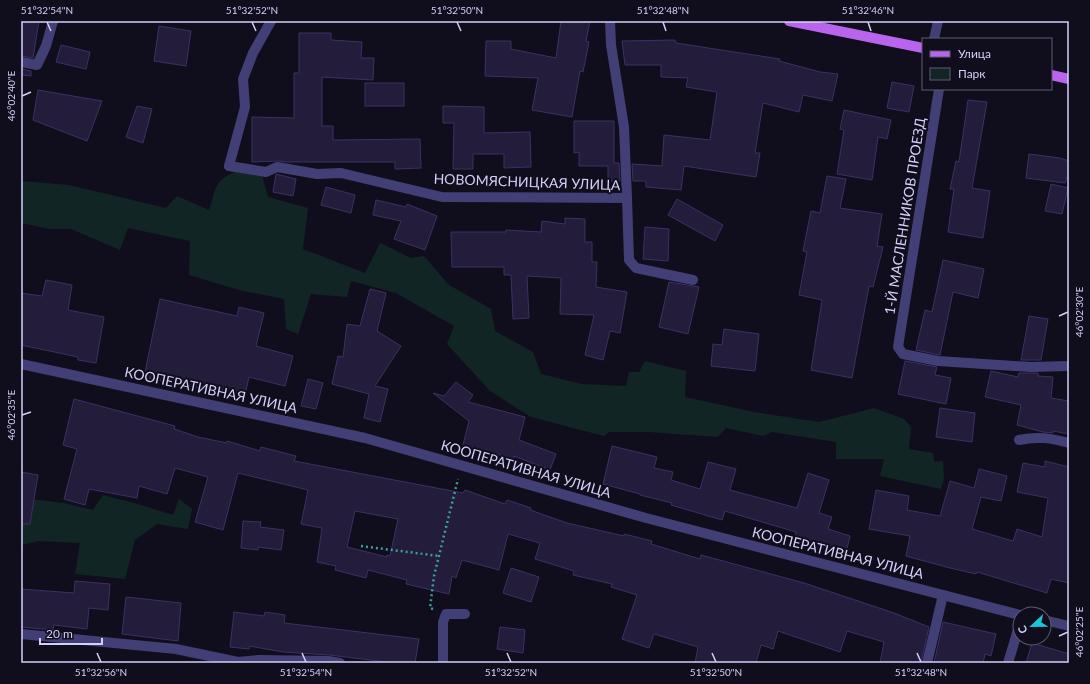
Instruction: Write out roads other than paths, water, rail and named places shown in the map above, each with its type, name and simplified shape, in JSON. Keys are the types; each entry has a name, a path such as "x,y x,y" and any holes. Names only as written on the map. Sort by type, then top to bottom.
{"main road":[{"path":"789,21 922,48"},
{"path":"1052,75 1069,79"}],"street":[{"path":"21,62 37,65 46,46 53,21"},
{"name":"НОВОМЯСНИЦКАЯ УЛИЦА","path":"271,21 253,53 243,79 245,107 229,166 266,172 277,167 316,174 341,173 442,197 627,198 629,260 632,264 636,268 693,280"},
{"path":"610,21 611,45 624,127 627,198"},
{"path":"934,38 938,21"},
{"name":"1-Й МАСЛЕННИКОВ ПРОЕЗД","path":"939,90 898,347 903,354 938,361 1031,366 1069,366"},
{"name":"КООПЕРАТИВНАЯ УЛИЦА","path":"21,364 365,438 646,518 1012,613"},
{"path":"1019,440 1033,437 1049,437 1069,443"},
{"path":"927,663 942,595"},
{"path":"443,663 443,622 446,614 465,614"},
{"path":"1052,622 1069,626"},
{"path":"21,634 176,649 238,663 258,660 328,661 340,663"},
{"path":"1008,663 1013,646"}]}
